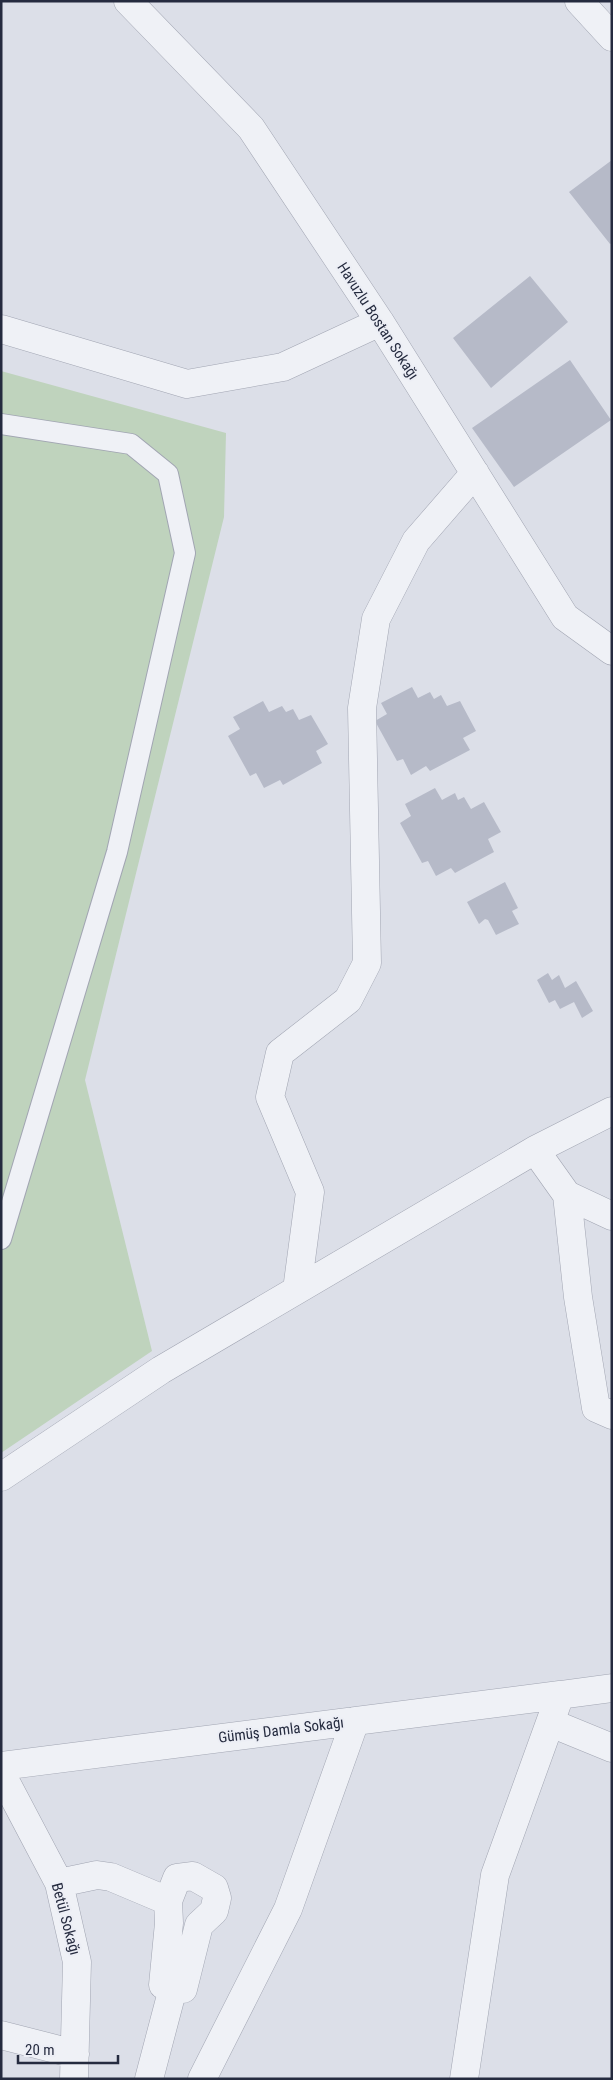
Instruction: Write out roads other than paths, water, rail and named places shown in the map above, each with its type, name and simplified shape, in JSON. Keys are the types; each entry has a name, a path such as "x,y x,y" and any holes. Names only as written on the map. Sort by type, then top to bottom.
{"street":[{"name":"Havuzlu Bostan Sokağı","path":"128,1 251,128 380,322 565,617 612,650"},
{"path":"579,1 612,37"},
{"path":"1,329 187,384 284,367 380,322"},
{"path":"297,1290 310,1192 270,1097 280,1053 348,1000 367,963 362,708 376,619 416,541 475,473"},
{"path":"1,1477 161,1370 535,1150 612,1111"},
{"path":"535,1150 567,1195 578,1297 596,1408 612,1415"},
{"path":"567,1195 612,1216"},
{"name":"Gümüş Damla Sokağı","path":"1,1766 612,1688"},
{"path":"464,2079 494,1876 552,1723 560,1695"},
{"path":"202,2079 288,1909 355,1721"},
{"path":"552,1723 612,1748"},
{"name":"Betül Sokağı","path":"1,1773 58,1883 78,1962 74,2067"},
{"path":"58,1883 96,1875 111,1877 168,1901"},
{"path":"193,1876 214,1888 217,1898 214,1911 199,1925 183,1989 173,1988 163,1985 169,1923 168,1901 177,1878 193,1876"},
{"path":"149,2079 173,1988"},
{"path":"1,2035 74,2067"}],"lane":[{"path":"1,424 131,444 168,474 185,553 117,852 1,1238"}]}
